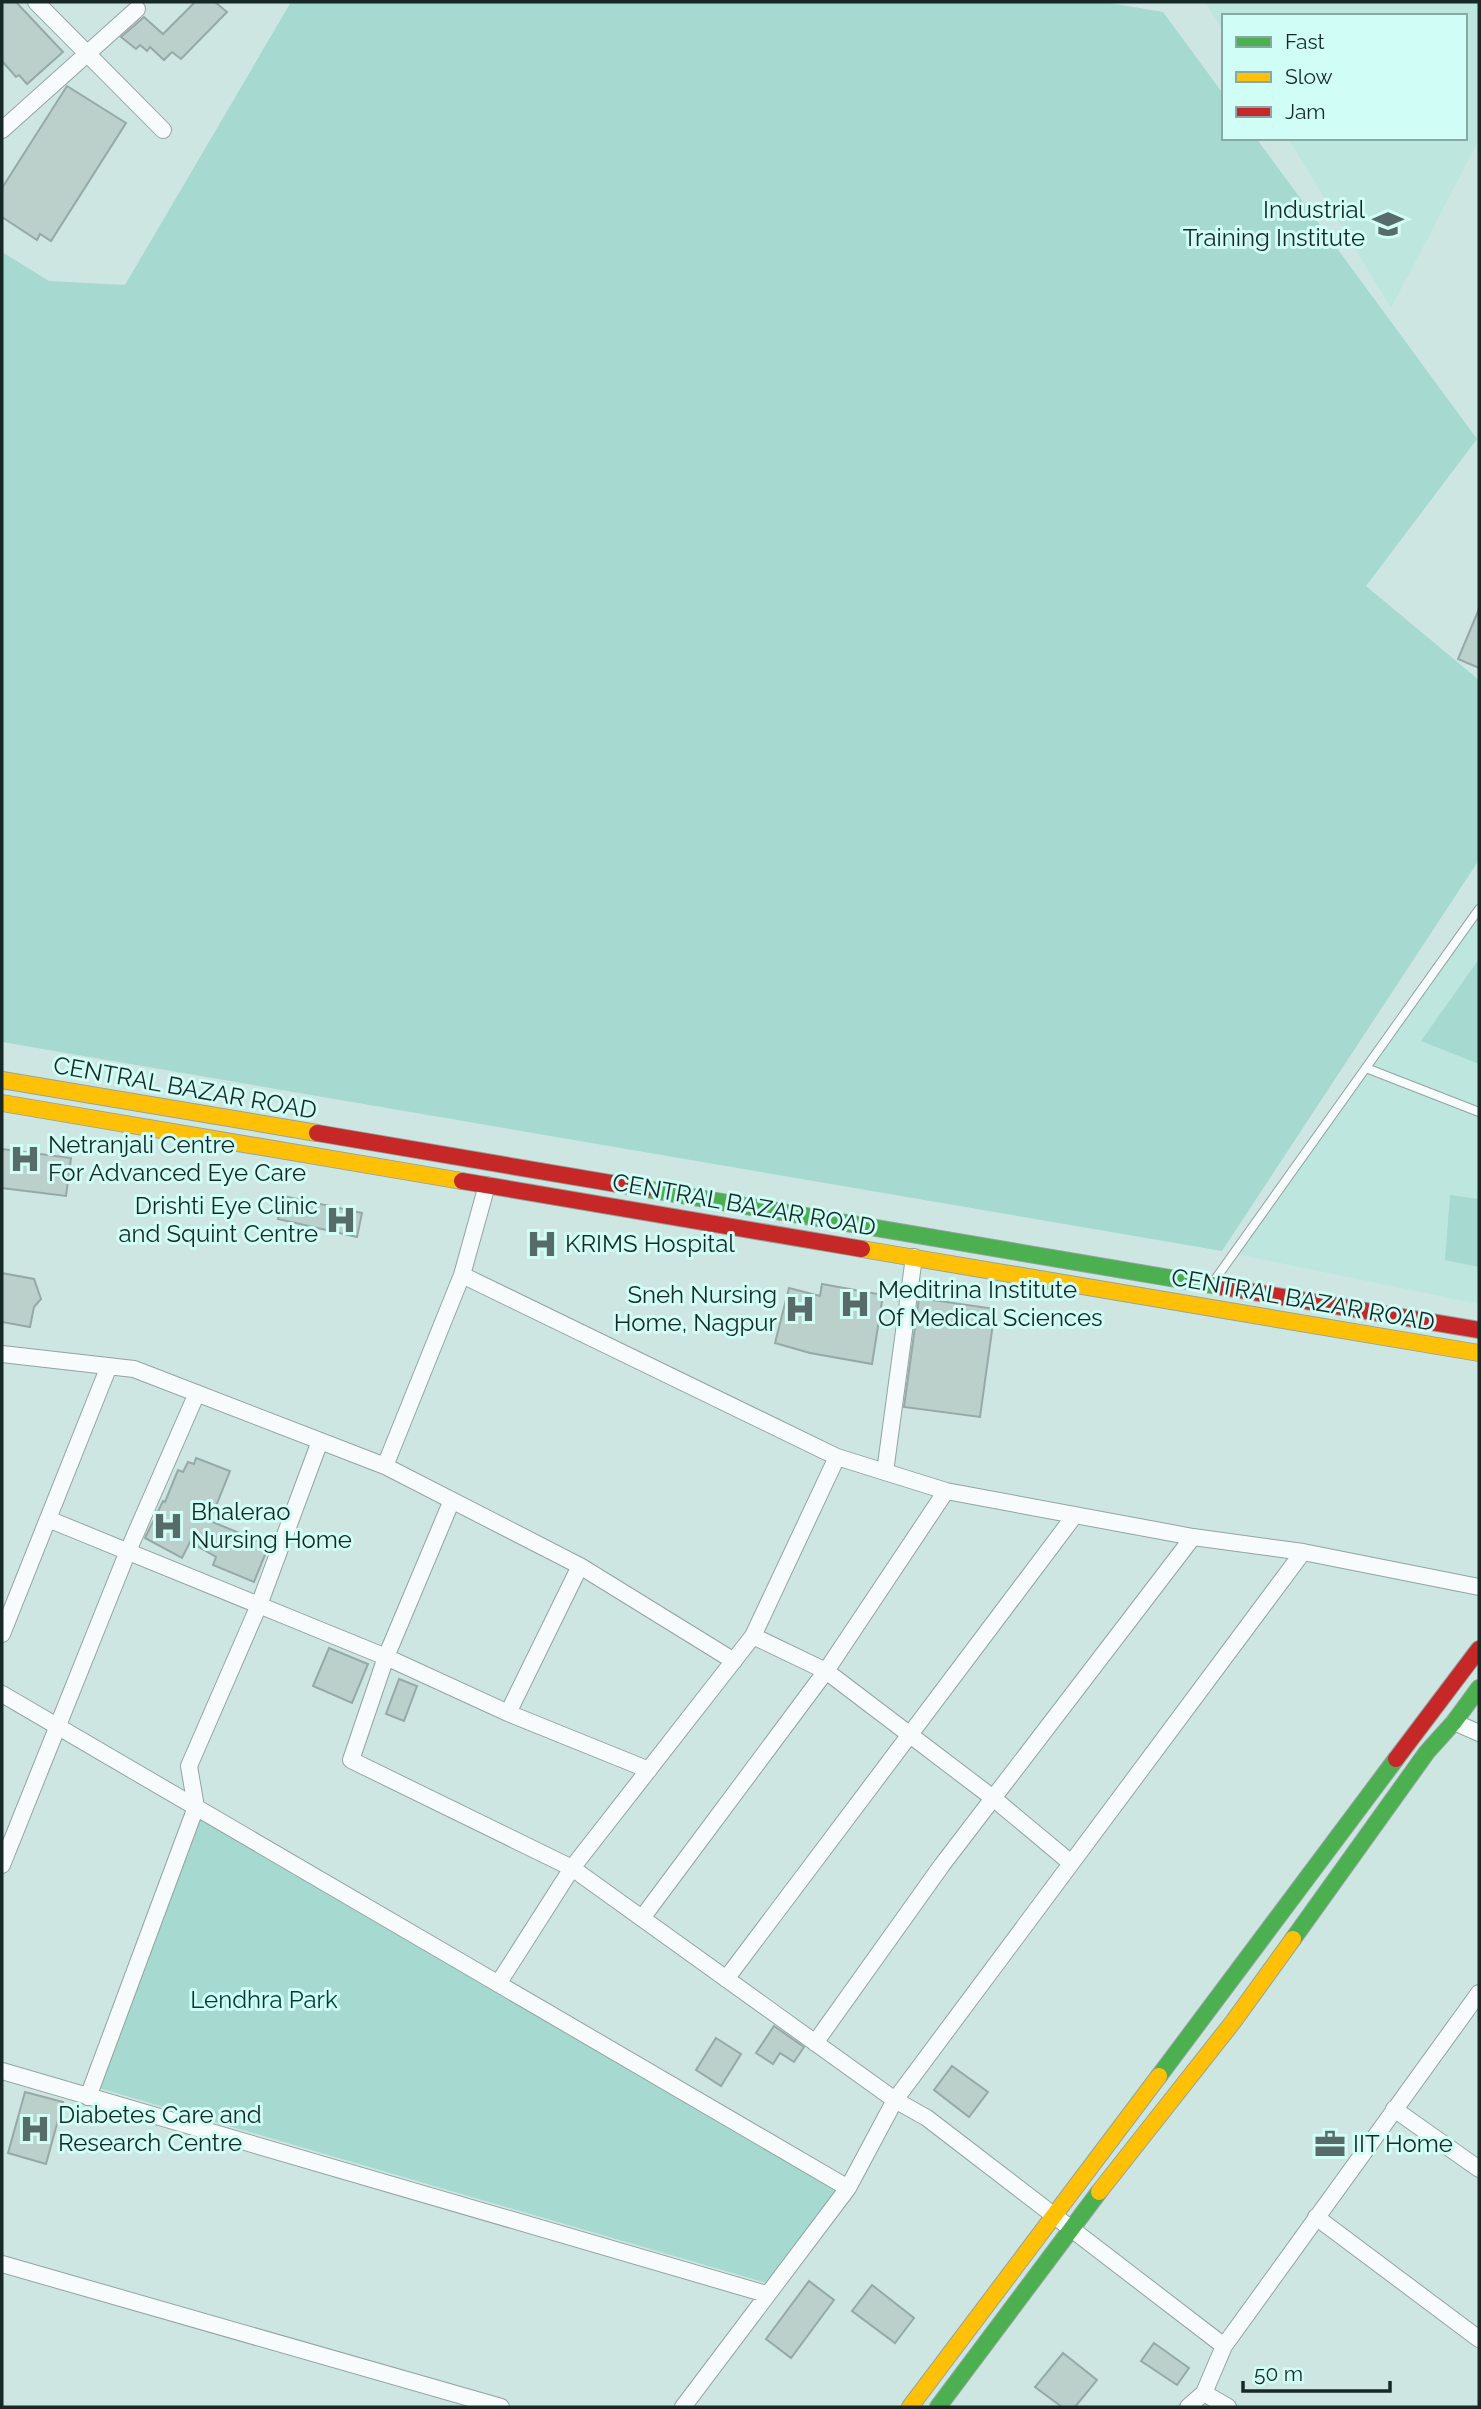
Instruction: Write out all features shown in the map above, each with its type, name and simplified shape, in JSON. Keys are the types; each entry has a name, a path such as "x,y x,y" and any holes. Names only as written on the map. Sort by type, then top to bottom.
{"main road":[{"name":"CENTRAL BAZAR ROAD","path":"2,1080 1479,1330"},
{"name":"CENTRAL BAZAR ROAD","path":"2,1103 1479,1353"},
{"path":"910,2407 1479,1650"},
{"path":"938,2407 1071,2228 1233,2022 1427,1752 1479,1688"}],"street":[{"path":"36,2 163,130"},
{"path":"2,130 137,9"},
{"path":"385,1466 462,1275 487,1185"},
{"path":"885,1472 914,1257"},
{"path":"462,1275 837,1457 946,1491 1193,1537 1303,1552 1479,1587"},
{"path":"2,1354 134,1369 385,1466 580,1566 734,1661"},
{"path":"2,1634 109,1366"},
{"path":"2,1865 128,1551 197,1393"},
{"path":"88,2097 196,1807 189,1766 259,1605 320,1441"},
{"path":"498,1984 572,1868 753,1636 837,1457"},
{"path":"642,1918 826,1671 946,1491"},
{"path":"452,1500 386,1657 351,1760 572,1868 815,2043 927,2118 1224,2346"},
{"path":"726,1979 1075,1515"},
{"path":"48,1519 386,1657 508,1713 649,1770"},
{"path":"815,2043 993,1798 1193,1537"},
{"path":"683,2407 848,2188 895,2099 1303,1552"},
{"path":"508,1713 580,1566"},
{"path":"753,1636 826,1671 993,1798 1071,1863"},
{"path":"2,1694 848,2188"},
{"path":"1454,1722 1479,1734"},
{"path":"1188,2407 1204,2393 1224,2346 1479,1993"},
{"path":"2,2071 766,2294"},
{"path":"1394,2109 1479,2169"},
{"path":"1316,2217 1479,2339"},
{"path":"2,2264 501,2407"},
{"path":"1204,2393 1228,2407"}],"lane":[{"path":"1212,1284 1479,909"},
{"path":"1366,1068 1479,1112"}],"shaded area":[{"name":"Industrial Training Institute","path":"1205,2 1479,2 1479,140 1391,308 1289,140 1467,140 1467,14 1222,14 1222,30"},
{"path":"1479,904 1479,1304 1231,1253"}],"green space":[{"path":"291,2 1104,2 1163,12 1222,92 1222,140 1257,140 1477,439 1366,586 1479,680 1479,860 1222,1251 2,1042 2,252 49,281 125,285"},
{"path":"1479,959 1479,1064 1421,1041"},
{"path":"1450,1195 1479,1199 1479,1267 1445,1260"},
{"name":"Lendhra Park","path":"196,1807 848,2188 773,2285 92,2086"}],"building":[{"path":"2,2 16,2 63,52 27,84 19,75 16,77 2,61"},
{"path":"195,2 215,2 227,12 181,59 172,52 164,60 150,47 147,51 140,45 136,49 121,37 144,17 163,34"},
{"path":"67,86 126,123 51,241 40,234 37,240 2,217 2,188"},
{"path":"1479,609 1479,668 1458,659"},
{"path":"2,1149 71,1158 66,1196 2,1188"},
{"path":"283,1196 362,1213 357,1237 278,1219"},
{"path":"2,1273 34,1279 41,1299 34,1307 30,1327 2,1322"},
{"path":"822,1284 883,1295 872,1364 810,1353 775,1343 789,1288 820,1296"},
{"path":"919,1298 995,1309 980,1417 904,1407"},
{"path":"196,1458 230,1471 210,1521 269,1545 254,1582 213,1565 216,1557 190,1542 182,1558 145,1538 163,1501 165,1502 178,1470 183,1472 188,1462 194,1464"},
{"path":"329,1648 368,1664 352,1703 313,1686"},
{"path":"399,1679 417,1686 404,1721 386,1714"},
{"path":"774,2026 804,2047 794,2062 780,2053 773,2064 756,2053"},
{"path":"716,2038 741,2054 721,2086 696,2070"},
{"path":"952,2066 988,2092 969,2117 934,2090"},
{"path":"25,2092 63,2102 46,2164 8,2153"},
{"path":"809,2281 834,2300 791,2358 766,2339"},
{"path":"872,2285 914,2318 895,2343 852,2311"},
{"path":"1154,2343 1189,2368 1177,2385 1141,2361"},
{"path":"1063,2353 1097,2380 1075,2407 1062,2407 1035,2387"}],"traffic: fast":[{"path":"646,1189 1223,1287"},
{"path":"1293,1939 1427,1752 1479,1688"},
{"path":"1159,2076 1396,1759"},
{"path":"938,2407 1099,2192"}],"traffic: slow":[{"path":"2,1080 317,1133"},
{"path":"2,1103 462,1181"},
{"path":"862,1249 1479,1353"},
{"path":"1099,2192 1233,2022 1293,1939"},
{"path":"910,2407 1159,2076"}],"traffic: jam":[{"path":"317,1133 646,1189"},
{"path":"462,1181 862,1249"},
{"path":"1223,1287 1479,1330"},
{"path":"1396,1759 1479,1649"}],"place":[{"name":"Industrial Training Institute","path":"1388,224"},
{"name":"Netranjali Centre For Advanced Eye Care","path":"25,1159"},
{"name":"Drishti Eye Clinic and Squint Centre","path":"341,1220"},
{"name":"KRIMS Hospital","path":"542,1244"},
{"name":"Meditrina Institute Of Medical Sciences","path":"855,1304"},
{"name":"Sneh Nursing Home, Nagpur","path":"800,1309"},
{"name":"Bhalerao Nursing Home","path":"168,1526"},
{"name":"Diabetes Care and Research Centre","path":"35,2129"},
{"name":"IIT Home","path":"1330,2144"}]}
